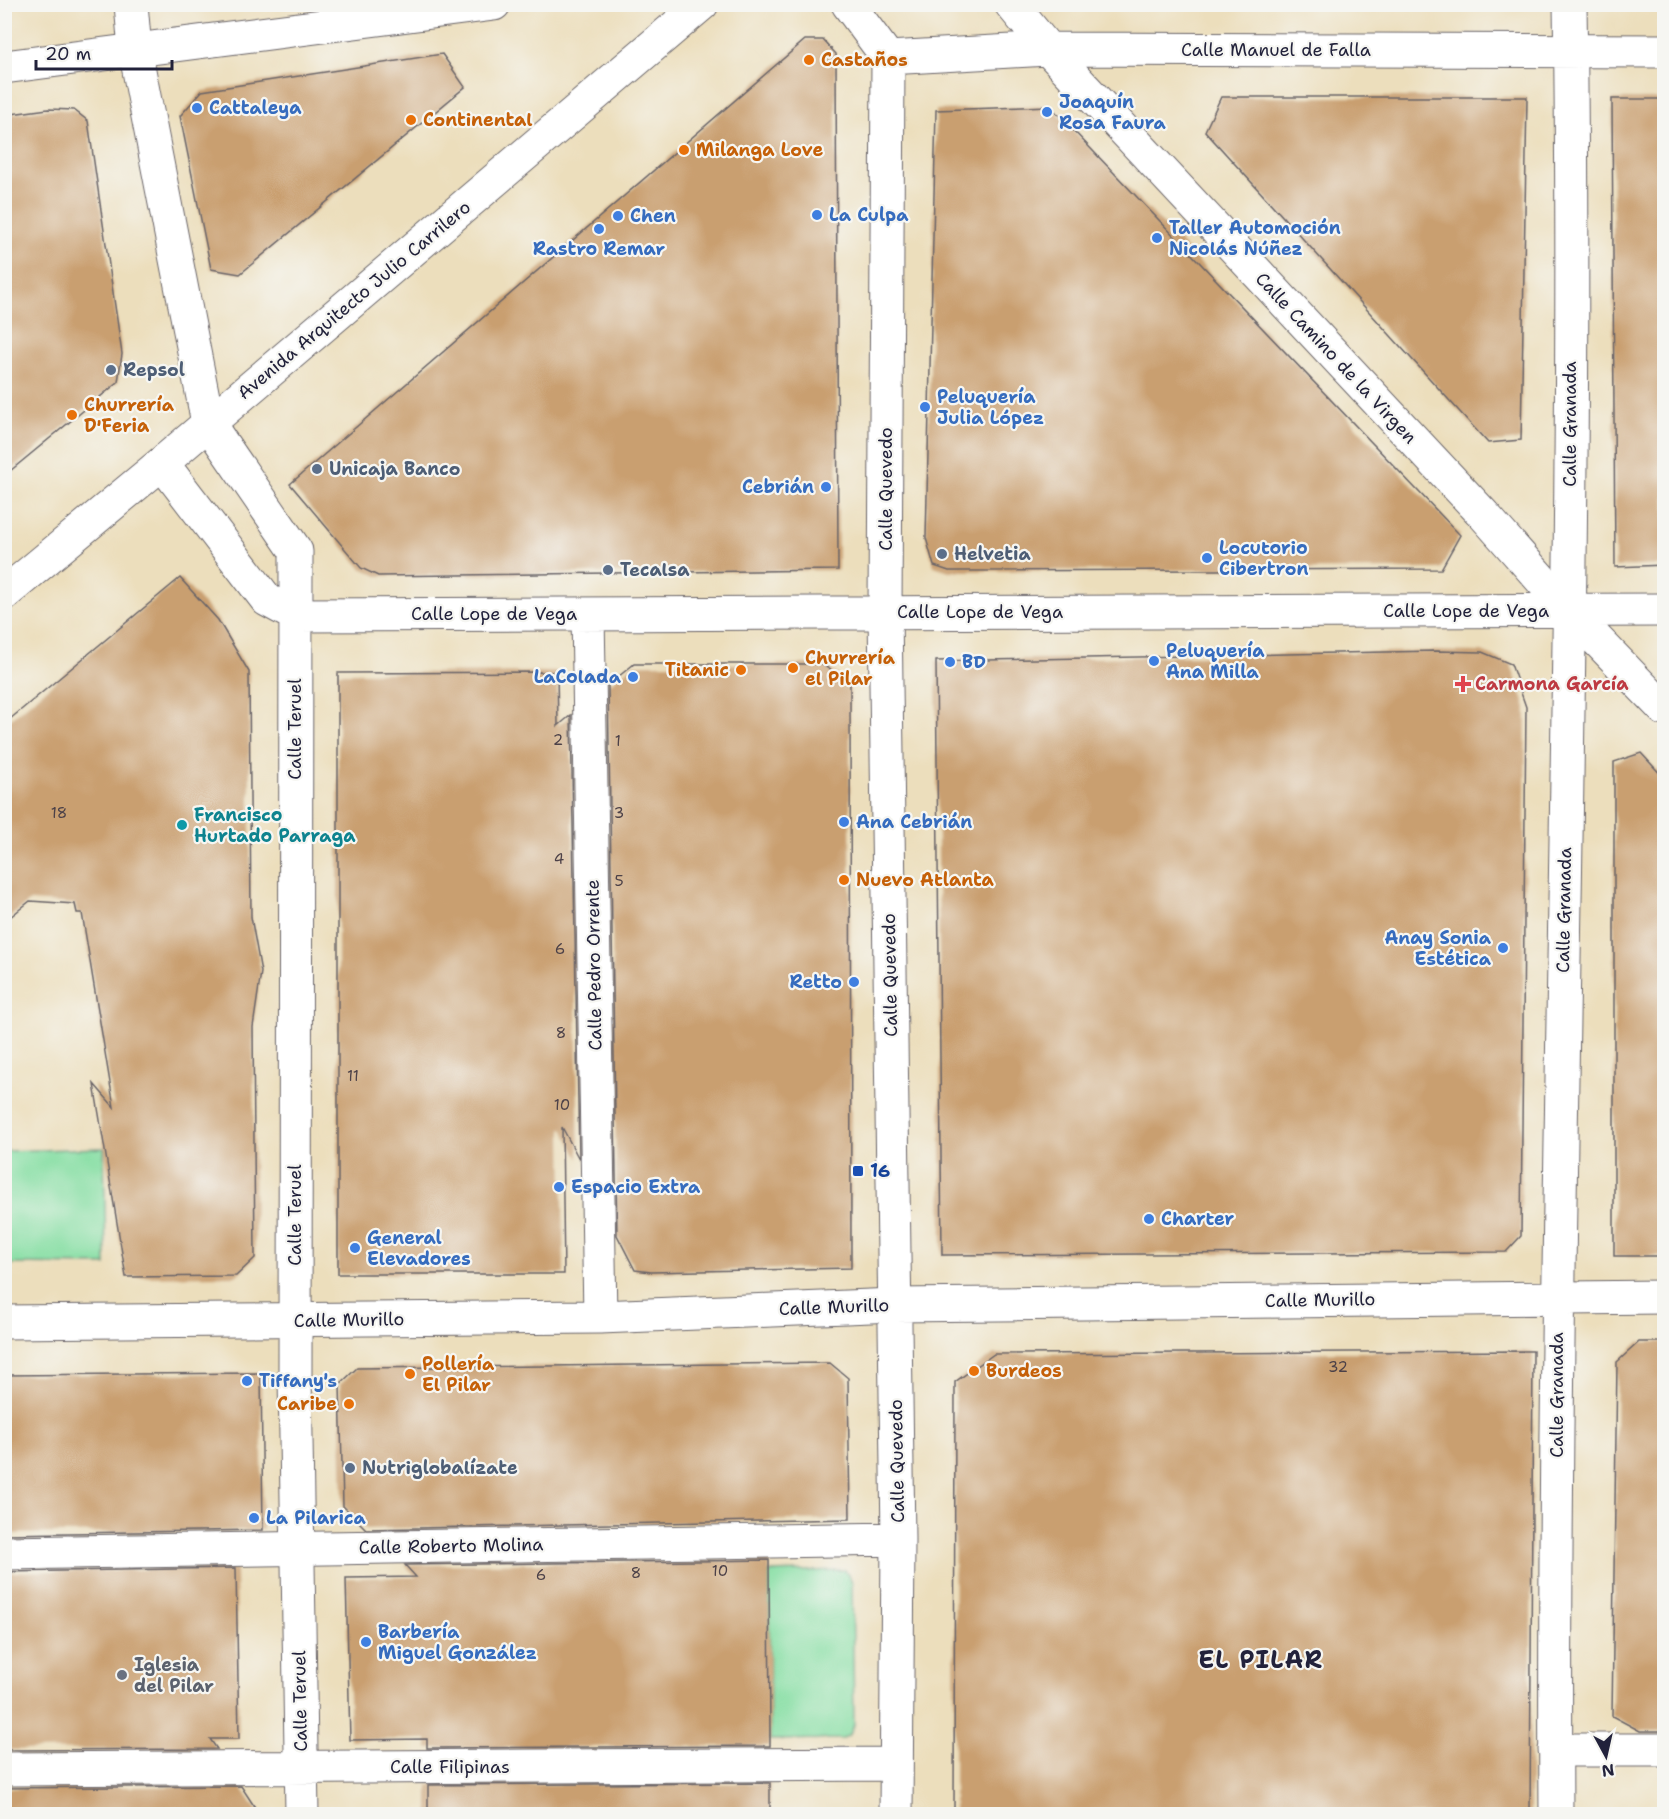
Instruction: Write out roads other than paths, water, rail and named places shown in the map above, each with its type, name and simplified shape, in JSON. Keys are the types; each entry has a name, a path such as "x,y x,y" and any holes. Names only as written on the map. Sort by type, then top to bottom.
{"street":[{"path":"131,4 135,50 208,423"},
{"path":"4,67 494,4"},
{"name":"Avenida Arquitecto Julio Carrilero","path":"4,594 162,464 702,4"},
{"path":"848,4 888,58"},
{"name":"Calle Camino de la Virgen","path":"1011,4 1048,49 1484,515 1569,611 1665,709"},
{"name":"Calle Granada","path":"1556,1815 1557,1298 1569,611 1570,4"},
{"name":"Calle Manuel de Falla","path":"888,58 1048,49 1665,51"},
{"name":"Calle Quevedo","path":"888,58 885,612 898,1539 896,1815"},
{"name":"Calle Teruel","path":"208,423 296,550 297,1548 302,1815"},
{"path":"162,464 267,600 295,615"},
{"name":"Calle Lope de Vega","path":"295,615 1665,610"},
{"name":"Calle Pedro Orrente","path":"588,614 600,1317"},
{"name":"Calle Murillo","path":"4,1322 600,1317 895,1305 1665,1297"},
{"name":"Calle Roberto Molina","path":"4,1553 898,1539"},
{"path":"1556,1750 1665,1750"},
{"name":"Calle Filipinas","path":"4,1769 895,1764"}],"place":[{"name":"Castaños","path":"809,60"},
{"name":"Cattaleya","path":"197,108"},
{"name":"Joaquín Rosa Faura","path":"1047,112"},
{"name":"Continental","path":"411,120"},
{"name":"Milanga Love","path":"684,150"},
{"name":"La Culpa","path":"817,215"},
{"name":"Chen","path":"618,216"},
{"name":"Rastro Remar","path":"599,229"},
{"name":"Taller Automoción Nicolás Núñez","path":"1157,238"},
{"name":"Repsol","path":"111,370"},
{"name":"Peluquería Julia López","path":"925,407"},
{"name":"Churrería D'Feria","path":"72,415"},
{"name":"Unicaja Banco","path":"317,469"},
{"name":"Cebrián","path":"826,487"},
{"name":"Helvetia","path":"942,554"},
{"name":"Locutorio Cibertron","path":"1207,558"},
{"name":"Tecalsa","path":"608,570"},
{"name":"Peluquería Ana Milla","path":"1154,661"},
{"name":"BD","path":"950,662"},
{"name":"Churrería el Pilar","path":"793,668"},
{"name":"Titanic","path":"741,670"},
{"name":"LaColada","path":"633,677"},
{"name":"Carmona García","path":"1463,684"},
{"name":"Ana Cebrián","path":"844,822"},
{"name":"Francisco Hurtado Parraga","path":"182,825"},
{"name":"Nuevo Atlanta","path":"844,880"},
{"name":"Anay Sonia Estética","path":"1503,948"},
{"name":"Retto","path":"854,982"},
{"name":"16","path":"858,1171"},
{"name":"Espacio Extra","path":"559,1187"},
{"name":"Charter","path":"1149,1219"},
{"name":"General Elevadores","path":"355,1248"},
{"name":"Burdeos","path":"974,1371"},
{"name":"Pollería El Pilar","path":"410,1374"},
{"name":"Tiffany's","path":"247,1381"},
{"name":"Caribe","path":"349,1404"},
{"name":"Nutriglobalízate","path":"350,1468"},
{"name":"La Pilarica","path":"254,1518"},
{"name":"Barbería Miguel González","path":"366,1642"},
{"name":"Iglesia del Pilar","path":"122,1675"}],"district":[{"name":"EL PILAR","path":"1261,1660"}]}
